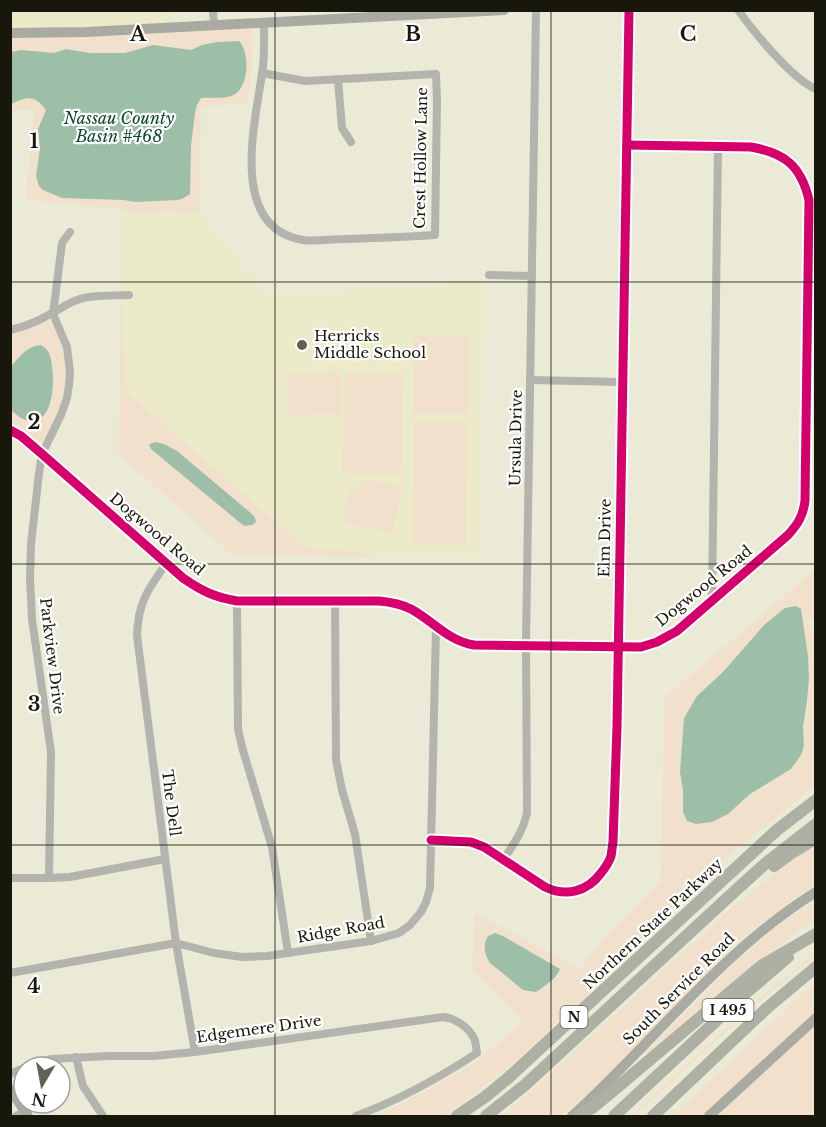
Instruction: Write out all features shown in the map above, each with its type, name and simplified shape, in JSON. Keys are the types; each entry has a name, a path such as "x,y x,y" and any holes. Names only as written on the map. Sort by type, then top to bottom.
{"highway":[{"path":"777,830 803,799 816,790"},
{"name":"Northern State Parkway","path":"457,1116 485,1097 517,1070 777,830 816,800"},
{"name":"Northern State Parkway","path":"486,1116 535,1076 779,852 816,824"},
{"path":"735,891 816,838"},
{"path":"578,1116 592,1108 761,966 816,935"},
{"name":"I 495","path":"614,1116 746,993 816,935"},
{"name":"I 495","path":"653,1116 767,1008 816,967"}],"main road":[{"path":"10,33 86,32 504,10"},
{"name":"South Service Road","path":"572,1116 728,959 774,920 816,892"},
{"path":"709,1116 816,1018"}],"street":[{"path":"213,10 214,25"},
{"name":"Ursula Drive","path":"503,860 521,832 527,813 526,646 536,10"},
{"name":"Elm Drive","path":"431,840 471,842 545,887 566,893 576,892 596,880 611,856 618,647 629,10"},
{"path":"738,10 777,57 804,83 816,89"},
{"name":"Crest Hollow Lane","path":"262,73 305,81 436,74 435,236 306,240 285,234 270,224 261,212 252,176 255,115 262,73 264,23"},
{"path":"338,80 342,128 351,142"},
{"name":"Dogwood Road","path":"10,430 42,454 166,564 200,590 218,597 237,601 379,601 401,605 456,640 468,644 618,647 641,646 666,638 788,535 803,515 809,200 806,186 796,170 782,156 768,150 751,147 627,145"},
{"path":"712,600 718,147"},
{"path":"53,314 63,243 70,232"},
{"path":"489,275 532,276"},
{"path":"10,330 37,322 73,302 87,298 129,295"},
{"name":"Parkview Drive","path":"49,878 51,752 32,619 30,578 31,544 42,454 61,415 69,385 67,347 53,314"},
{"path":"530,380 622,382"},
{"name":"The Dell","path":"166,564 149,588 142,603 137,635 176,943 195,1052"},
{"path":"237,601 238,729 272,847 288,953"},
{"path":"335,601 336,760 355,834 371,941"},
{"name":"Ridge Road","path":"10,973 176,943 214,953 242,957 267,956 371,941 399,933 411,925 422,912 430,888 436,627"},
{"path":"10,878 70,876 165,859"},
{"name":"Edgemere Drive","path":"72,1057 153,1056 195,1052 443,1017 464,1026 474,1039 477,1053 444,1075 356,1116"},
{"path":"76,1057 83,1086 103,1116"}],"shaded area":[{"path":"11,11 170,11 171,27 11,33"},
{"name":"Nassau County Basin #468","path":"251,28 252,66 247,104 201,106 199,213 122,212 121,209 26,200 34,110 11,110 11,35"},
{"name":"Herricks Middle School","path":"122,212 199,213 266,294 485,283 479,558 309,557 120,388"},
{"path":"121,301 123,304 125,383 129,394 301,544 312,548 369,553 373,557 232,555 119,454"},
{"path":"50,320 64,347 68,376 66,396 51,430 39,447 11,428 10,333"},
{"path":"413,335 468,335 468,414 414,414"},
{"path":"340,372 341,414 287,415 287,373"},
{"path":"345,372 403,373 401,475 342,473"},
{"path":"414,421 467,422 466,543 413,543"},
{"path":"366,480 384,482 402,488 392,533 345,523 344,507 349,492"},
{"path":"815,570 815,624 813,620 808,621 816,634 815,785 729,856 625,954 586,996 500,1075 443,1116 374,1116 418,1095 479,1060 523,1022 472,970 475,913 580,969 603,940 660,883 665,697"},
{"path":"815,843 815,886 800,894 737,942 600,1084 561,1116 503,1116 729,911 771,875"},
{"path":"815,901 815,919 650,1053 646,1052 739,959 788,918"},
{"path":"815,953 815,956 764,998 634,1116 630,1116 762,996"},
{"path":"815,984 815,1012 702,1116 672,1116 806,991"},
{"path":"815,1018 815,1116 709,1116"}],"water":[{"name":"Nassau County Basin #468","path":"239,41 243,46 246,60 245,77 240,90 227,97 201,98 197,105 191,146 190,194 177,200 136,202 62,198 39,186 36,176 40,148 38,129 46,110 38,101 30,98 11,104 11,52 21,50 54,53 66,49 90,53 125,53 153,45 191,50 217,42"},
{"path":"41,345 48,351 51,358 53,380 50,404 40,419 28,421 11,410 11,367 27,350"},
{"path":"156,442 177,451 252,514 256,522 244,526 151,449 149,445"},
{"path":"796,606 801,609 809,678 803,727 804,746 801,755 791,769 750,794 728,814 712,822 696,824 687,821 683,812 680,772 684,718 697,696 724,671 764,625 785,608"},
{"path":"495,933 560,969 556,976 536,992 523,990 488,960 485,943 488,936"}],"cycle path":[{"path":"431,840 471,842 484,847 545,887 561,892 576,891 589,885 604,869 611,856 617,727 629,10"},
{"path":"10,430 21,436 183,578 216,596 237,601 379,601 391,603 411,609 448,635 474,645 641,647 657,642 677,631 788,535 803,511 805,501 809,200 806,188 796,170 782,157 773,153 751,147 627,145"}],"place":[{"name":"Herricks Middle School","path":"302,345"}]}
